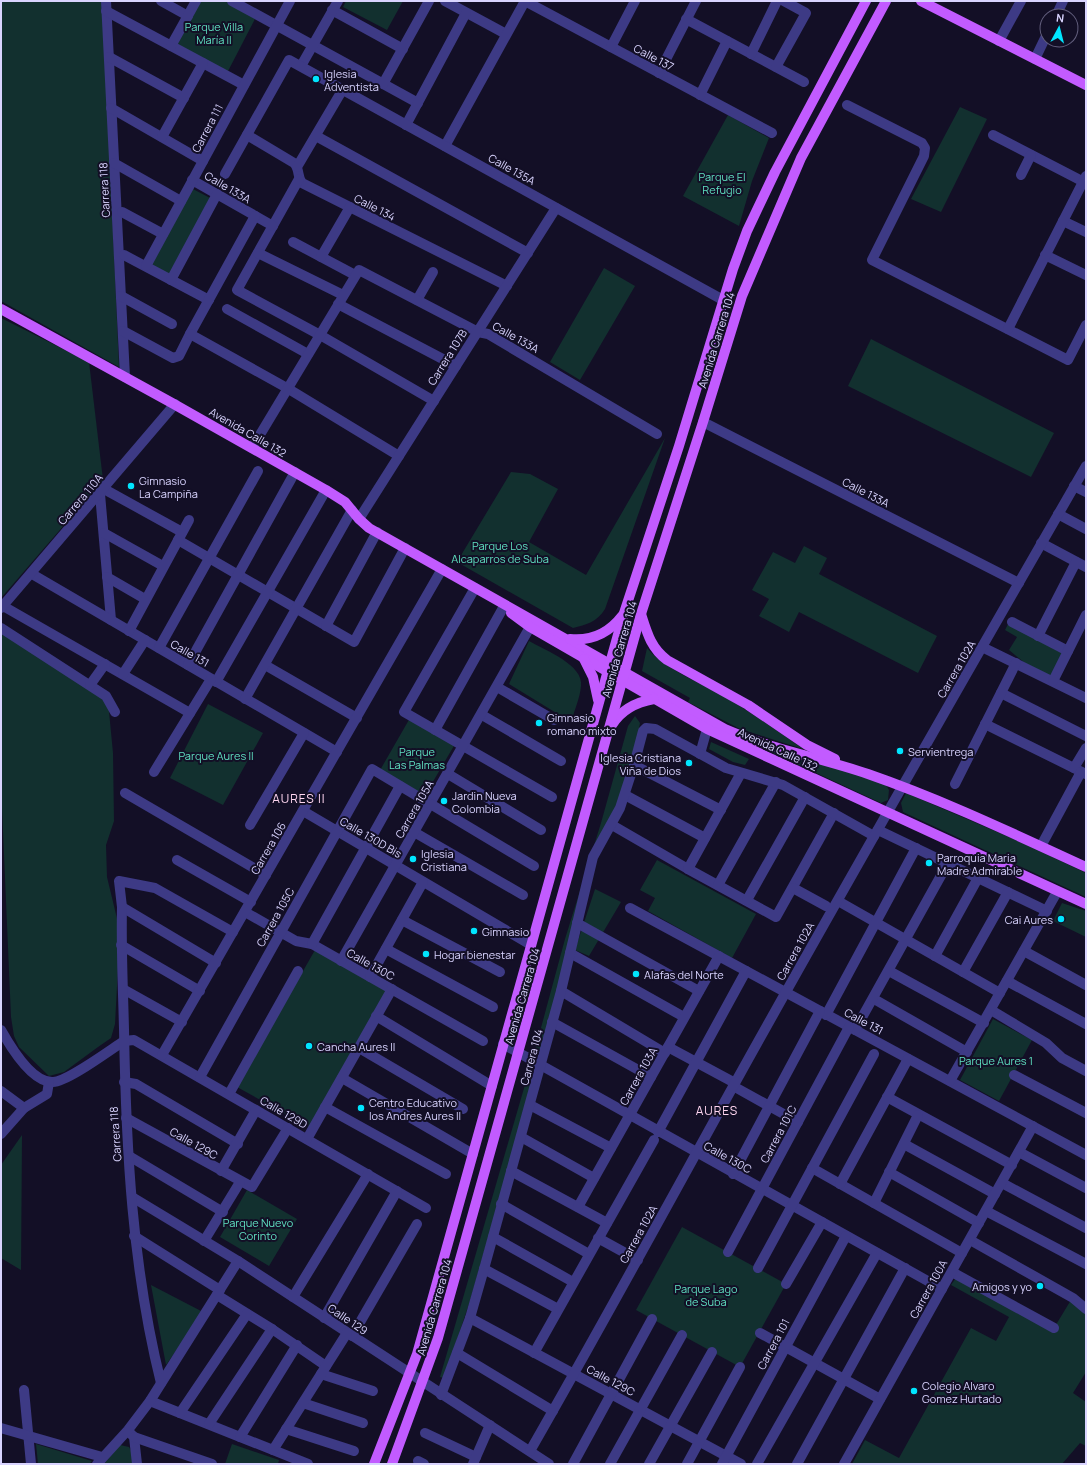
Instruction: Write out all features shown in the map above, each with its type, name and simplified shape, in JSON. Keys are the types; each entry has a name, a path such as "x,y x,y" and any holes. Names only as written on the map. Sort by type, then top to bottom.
{"main road":[{"name":"Avenida Carrera 104","path":"374,1464 410,1375 492,1086 598,702 624,613 679,446 732,269 761,199 866,1"},
{"name":"Avenida Carrera 104","path":"392,1464 423,1383 438,1338 609,730 640,614 703,422 742,296 784,194 809,142 886,1"},
{"path":"921,1 1086,85"},
{"name":"Avenida Calle 132","path":"1,309 175,404 326,490 345,502 359,520 377,532 567,639 609,668 624,676 735,733 866,773 902,786 959,808 1086,867"},
{"name":"Avenida Calle 132","path":"475,588 530,627 584,659 609,668"},
{"path":"567,639 582,639 597,636 616,623 624,613"},
{"path":"640,614 651,644 667,660 748,705 807,745 866,773"},
{"path":"584,659 592,677 598,702"},
{"name":"Avenida Calle 132","path":"624,676 654,699 707,730 1086,904"},
{"path":"609,730 617,718 628,708 641,702 654,699"}],"street":[{"path":"161,1 188,16"},
{"path":"171,46 196,1"},
{"name":"Carrera 111","path":"146,266 290,1"},
{"path":"301,66 338,1"},
{"path":"383,84 429,1"},
{"path":"445,1 506,34"},
{"path":"445,146 525,1"},
{"name":"Calle 137","path":"525,1 772,133"},
{"path":"611,47 635,1"},
{"path":"659,73 696,1"},
{"path":"750,54 777,1"},
{"path":"776,67 806,13 784,1"},
{"path":"999,41 1021,1"},
{"path":"237,2 418,103"},
{"path":"106,6 171,46 244,85"},
{"name":"Carrera 118","path":"106,6 125,377"},
{"path":"332,10 403,48"},
{"path":"406,124 466,12"},
{"path":"686,19 804,82"},
{"path":"700,95 727,41"},
{"path":"1035,59 1040,48"},
{"path":"109,57 184,98"},
{"name":"Calle 135A","path":"247,135 289,60 723,300"},
{"path":"162,137 203,63"},
{"path":"343,89 297,166 299,179 238,290 320,335 434,401"},
{"path":"847,105 922,143 925,148 924,156 872,260 1068,360 1086,325"},
{"path":"112,108 203,161"},
{"path":"225,174 247,135 297,166"},
{"path":"316,136 528,253"},
{"path":"993,136 1085,180 1008,329"},
{"path":"1021,175 1031,155"},
{"path":"114,163 181,201"},
{"name":"Calle 134","path":"299,179 350,208 507,286"},
{"name":"Calle 133A","path":"192,180 273,226"},
{"path":"171,280 217,194"},
{"path":"321,257 350,208"},
{"name":"Carrera 107B","path":"359,520 556,208"},
{"path":"122,212 163,234"},
{"path":"123,331 173,358 177,358 255,216"},
{"path":"1063,221 1086,232"},
{"name":"Calle 133A","path":"293,242 321,257 417,300 478,332 488,334 657,434"},
{"path":"258,253 456,366"},
{"path":"124,255 209,300"},
{"path":"1046,255 1086,275"},
{"path":"417,300 433,272"},
{"path":"252,448 357,273"},
{"path":"121,296 172,324"},
{"path":"227,309 308,354"},
{"path":"190,334 287,388 399,456"},
{"name":"Carrera 110A","path":"2,607 102,492 175,404"},
{"name":"Calle 133A","path":"703,422 1019,583"},
{"name":"Carrera 102A","path":"530,1451 575,1374 697,1154 734,1084 902,786 1086,466"},
{"path":"159,648 258,471"},
{"path":"188,665 295,472"},
{"path":"1074,486 1086,492"},
{"path":"154,772 268,592 326,490"},
{"path":"102,492 111,620"},
{"path":"102,492 180,536 210,558 354,642 405,548"},
{"path":"245,699 352,510"},
{"path":"1058,514 1086,529"},
{"path":"129,631 189,520"},
{"path":"326,626 377,532"},
{"path":"104,533 163,566"},
{"path":"1041,544 1086,567"},
{"path":"1038,636 1076,562"},
{"name":"Carrera 106","path":"162,1056 442,569"},
{"name":"Calle 131","path":"32,574 337,752"},
{"path":"107,577 145,600"},
{"path":"475,588 404,712 552,797"},
{"path":"2,607 190,713"},
{"path":"435,730 503,608"},
{"path":"1053,681 1086,615"},
{"path":"1012,622 1068,651"},
{"name":"Carrera 105A","path":"341,961 482,715 530,627"},
{"path":"1,628 106,696 114,712"},
{"path":"123,674 145,640"},
{"path":"982,647 1085,695"},
{"path":"955,784 1016,663"},
{"path":"90,685 105,664"},
{"path":"265,664 357,718"},
{"path":"497,687 554,720"},
{"path":"1001,693 1086,736"},
{"path":"482,715 561,761"},
{"path":"985,724 1081,771"},
{"name":"Carrera 104","path":"441,1395 470,1318 501,1204 512,1171 561,992 593,857 612,825 625,795 643,731 646,728 655,729 700,754"},
{"path":"707,730 700,754 726,768 776,782 834,813 876,833 916,848 1047,911"},
{"path":"250,825 304,733"},
{"path":"1041,846 1081,771 1086,748"},
{"path":"634,764 721,810"},
{"name":"Carrera 105C","path":"200,1077 372,769 400,786"},
{"path":"688,869 741,773"},
{"path":"448,774 541,830"},
{"path":"718,885 776,782"},
{"path":"312,944 400,786 534,866"},
{"path":"125,793 266,875"},
{"path":"625,795 705,838"},
{"path":"747,900 805,797"},
{"name":"Calle 130D Bis","path":"303,811 531,945"},
{"path":"612,825 776,917 834,813"},
{"path":"414,832 523,895"},
{"path":"734,1174 770,1106 916,848"},
{"path":"177,860 251,902"},
{"name":"Carrera 101C","path":"728,1252 798,1122 852,1029 874,999 948,863"},
{"path":"935,956 978,878"},
{"name":"Carrera 118","path":"161,1383 144,1307 134,1236 124,1082 126,1040 121,945 122,907 119,881 155,888 233,932"},
{"path":"370,977 423,882"},
{"path":"793,888 826,906"},
{"path":"963,972 1008,892"},
{"path":"950,1081 1058,892"},
{"path":"838,901 1000,993"},
{"path":"122,907 216,963"},
{"name":"Calle 131","path":"630,908 1086,1154"},
{"name":"Calle 130C","path":"245,912 296,941 312,944 483,1041"},
{"path":"402,920 500,972"},
{"path":"577,923 699,991"},
{"path":"121,945 200,990"},
{"path":"386,949 493,1007"},
{"path":"1024,952 1086,985"},
{"path":"570,953 684,1017"},
{"name":"Carrera 103A","path":"578,1207 719,956"},
{"path":"229,1094 298,971"},
{"path":"534,1352 656,1136 746,971"},
{"path":"889,971 984,1022"},
{"path":"1007,981 1086,1024"},
{"path":"123,989 182,1022"},
{"path":"307,1139 392,989"},
{"path":"561,992 666,1050 696,1062 798,1122"},
{"path":"874,999 967,1052"},
{"path":"991,1010 1046,1043 1062,1058 1086,1071"},
{"path":"376,1016 492,1086"},
{"path":"552,1022 651,1078"},
{"path":"1,1030 17,1055 38,1077 49,1082 64,1079 126,1040"},
{"name":"Calle 129D","path":"126,1040 134,1040 426,1208"},
{"name":"Calle 130C","path":"503,1044 629,1116 656,1136 697,1154 942,1289"},
{"path":"358,1048 463,1109"},
{"path":"758,1268 874,1054"},
{"path":"840,1184 908,1059"},
{"path":"1014,1075 1086,1113"},
{"path":"342,1078 473,1154"},
{"path":"1,1134 24,1108 47,1094 49,1082"},
{"path":"124,1082 136,1084 238,1144"},
{"path":"1,1091 24,1108"},
{"path":"886,1098 1012,1165"},
{"path":"530,1105 611,1148"},
{"path":"325,1107 446,1174"},
{"path":"221,1171 238,1144 256,1110"},
{"path":"874,1203 918,1115"},
{"name":"Calle 129C","path":"126,1118 240,1182 252,1187 288,1128"},
{"name":"Carrera 100A","path":"844,1464 1034,1126"},
{"path":"521,1137 594,1178"},
{"path":"904,1144 995,1194"},
{"path":"1019,1152 1086,1188"},
{"path":"129,1156 223,1212"},
{"path":"812,1168 962,1253"},
{"path":"512,1171 607,1222"},
{"path":"889,1172 979,1223"},
{"path":"294,1297 368,1174"},
{"path":"204,1241 240,1182"},
{"path":"1002,1182 1086,1228"},
{"path":"324,1318 397,1191"},
{"name":"Calle 129","path":"132,1197 238,1261 410,1375 549,1464"},
{"path":"501,1204 589,1254"},
{"path":"986,1211 1086,1264"},
{"path":"786,1284 822,1222"},
{"path":"273,1450 349,1334 417,1224"},
{"path":"134,1236 247,1314 297,1345 324,1370 373,1391"},
{"name":"Carrera 101","path":"724,1460 846,1236"},
{"path":"493,1237 573,1282"},
{"path":"598,1238 638,1260"},
{"path":"970,1240 1073,1298 1086,1309"},
{"path":"757,1464 877,1253"},
{"path":"1,1428 29,1436 99,1461 131,1433 238,1261"},
{"path":"797,1464 905,1268"},
{"path":"484,1269 558,1309"},
{"path":"952,1272 1054,1328"},
{"path":"180,1413 247,1314"},
{"name":"Calle 129C","path":"470,1318 700,1442 724,1460 741,1464"},
{"path":"573,1464 652,1319"},
{"path":"209,1424 272,1329"},
{"path":"760,1333 880,1399"},
{"path":"610,1464 682,1335"},
{"path":"240,1437 297,1345"},
{"path":"649,1464 712,1352"},
{"path":"457,1353 554,1411"},
{"path":"687,1464 740,1367"},
{"path":"24,1390 31,1464"},
{"path":"150,1401 308,1464"},
{"path":"303,1403 363,1423"},
{"path":"425,1433 474,1461 490,1425"},
{"path":"286,1429 354,1451"},
{"path":"131,1433 137,1464"},
{"path":"131,1433 212,1464"}],"green space":[{"path":"1,1 103,1 119,367 1,301"},
{"name":"Parque Villa María II","path":"196,1 232,1 257,15 226,75 171,46"},
{"path":"346,1 403,1 387,30 343,7"},
{"path":"960,107 987,119 941,212 911,199"},
{"name":"Parque El Refugio","path":"728,115 769,138 752,181 739,226 683,196"},
{"path":"191,188 212,199 170,276 149,265"},
{"path":"604,268 635,286 580,380 550,362"},
{"path":"1,318 89,362 103,480 1,598"},
{"path":"871,339 1054,433 1031,477 848,386"},
{"name":"Parque Los Alcaparros de Suba","path":"665,438 605,609 595,620 573,628 457,562 511,472 530,474 558,489 529,542 586,575"},
{"path":"804,546 827,558 819,574 937,636 918,673 799,612 789,632 759,616 769,599 752,590 773,552 795,563"},
{"path":"1008,624 1062,653 1051,676 1026,664 1009,650 1017,637 1005,630"},
{"path":"1,632 108,701 113,753 114,821 106,845 107,877 120,931 115,1024 111,1038 64,1072 49,1076 19,1047 14,1036 11,1017 1,785"},
{"path":"529,641 562,659 576,671 580,678 581,686 571,722 509,684"},
{"path":"647,648 653,655 671,668 732,701 803,749 740,729 688,702 690,698 642,671"},
{"name":"Parque Aures II","path":"208,704 263,733 223,805 170,778"},
{"path":"635,716 640,723 637,739 619,801 596,848 541,1053 535,1050 565,939 601,823 628,726"},
{"name":"Parque Las Palmas","path":"410,718 455,744 424,797 379,772"},
{"path":"745,740 860,775 886,785 889,790 888,800 881,803"},
{"path":"711,742 749,759 745,765 733,762 709,749"},
{"path":"906,793 1016,840 1086,873 1086,897 903,812 901,803"},
{"path":"657,860 756,914 732,958 648,911 655,898 640,890"},
{"path":"595,889 621,902 589,956 575,950"},
{"path":"1062,903 1086,911 1086,937 1053,921"},
{"name":"Cancha Aures II","path":"315,950 387,991 309,1127 237,1087"},
{"name":"Parque Aures 1","path":"993,1019 1032,1040 999,1101 960,1080"},
{"path":"529,1071 535,1074 470,1301 444,1378 440,1377"},
{"path":"22,1135 21,1270 1,1258 1,1165"},
{"name":"Parque Nuevo Corinto","path":"247,1190 297,1219 269,1266 220,1237"},
{"name":"Parque Lago de Suba","path":"682,1227 786,1284 740,1367 636,1310"},
{"path":"958,1275 1054,1328 1074,1295 1086,1306 1086,1372 1073,1393 1086,1402 1086,1446 1080,1443 1062,1464 852,1464 865,1440 899,1458 971,1328 996,1341 1009,1317 951,1285"},
{"path":"151,1285 203,1312 166,1365"},
{"path":"36,1444 92,1461 89,1464 38,1464"},
{"path":"232,1444 279,1460 278,1464 225,1464"},
{"path":"120,1445 129,1447 132,1452 133,1464 104,1464"}],"place":[{"name":"Iglesia Adventista","path":"316,79"},
{"name":"Gimnasio La Campiña","path":"131,486"},
{"name":"Gimnasio romano mixto","path":"539,723"},
{"name":"Servientrega","path":"900,751"},
{"name":"Iglesia Cristiana Viña de Dios","path":"689,763"},
{"name":"Jardin Nueva Colombia","path":"444,801"},
{"name":"Iglesia Cristiana","path":"413,859"},
{"name":"Parroquia Maria Madre Admirable","path":"929,863"},
{"name":"Cai Aures","path":"1061,919"},
{"name":"Gimnasio","path":"474,931"},
{"name":"Hogar bienestar","path":"426,954"},
{"name":"Alafas del Norte","path":"636,974"},
{"name":"Cancha Aures II","path":"309,1046"},
{"name":"Centro Educativo los Andres Aures II","path":"361,1108"},
{"name":"Amigos y yo","path":"1040,1286"},
{"name":"Colegio Alvaro Gomez Hurtado","path":"914,1391"}],"district":[{"name":"AURES II","path":"299,798"},
{"name":"AURES","path":"717,1110"}]}
